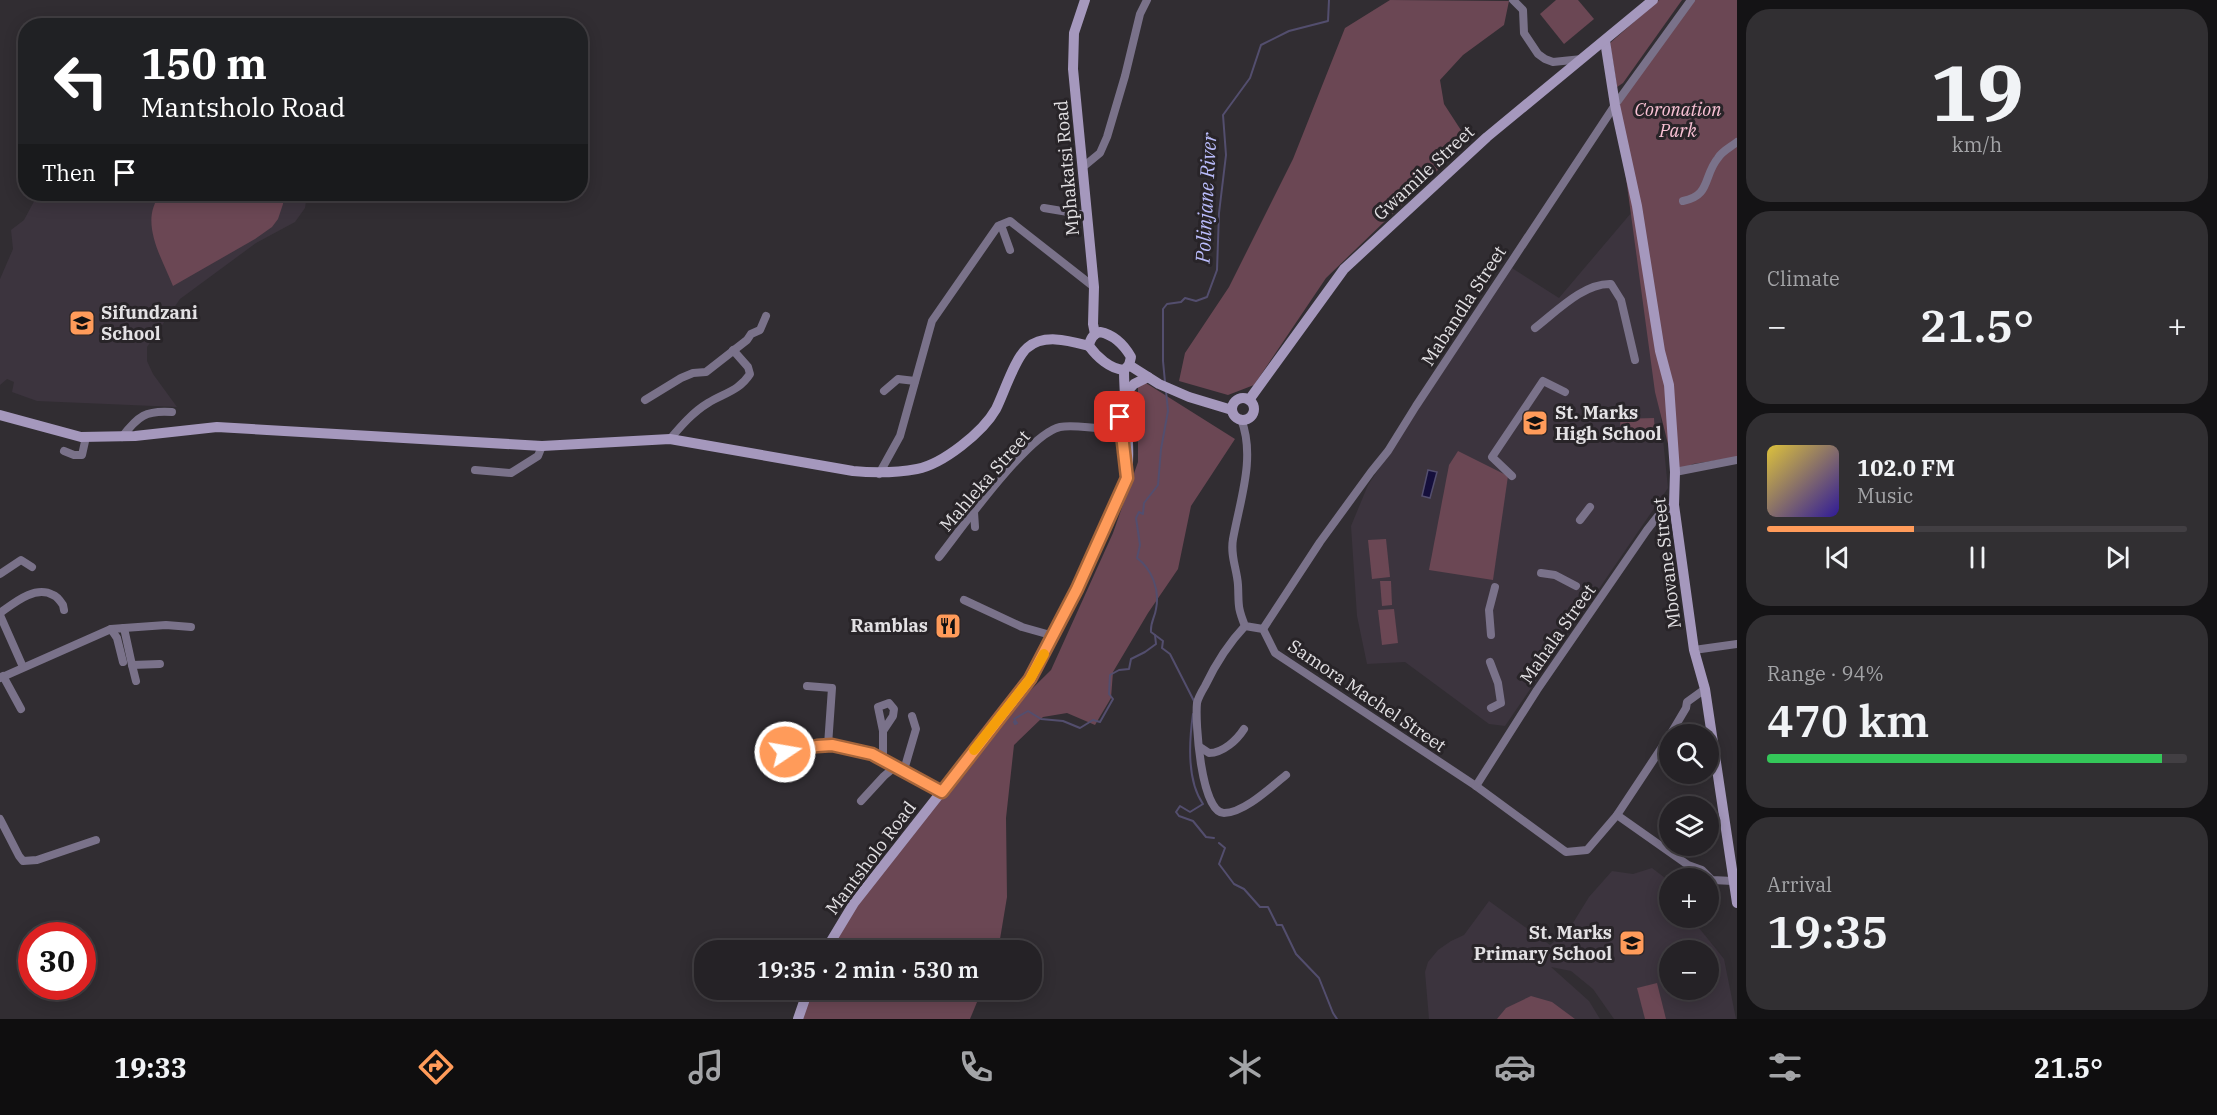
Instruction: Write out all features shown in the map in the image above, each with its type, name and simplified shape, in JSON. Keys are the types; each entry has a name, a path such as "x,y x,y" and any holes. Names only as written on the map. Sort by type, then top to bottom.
{"main road":[{"name":"Mphakatsi Road","path":"1085,0 1074,33 1074,52 1086,215 1094,287 1092,324 1095,334"},
{"name":"Gwamile Street","path":"1249,400 1344,269 1487,137 1653,0"},
{"name":"Mbovane Street","path":"1605,41 1615,105 1637,206 1660,351 1669,385 1675,472 1674,506 1694,650 1705,688 1737,903"},
{"path":"1089,346 1095,334 1106,333 1118,340 1131,357 1123,368"},
{"path":"0,415 50,430 86,437 122,437 217,427 542,446 670,439 879,474 920,468 952,452 976,434 994,412 1022,354 1036,342 1055,339 1089,346 1103,361 1148,377 1189,397 1232,410"},
{"name":"Mantsholo Road","path":"1123,368 1124,432"},
{"name":"Mantsholo Road","path":"832,940 854,903 1030,679 1054,636 1127,478 1123,368"},
{"path":"1124,395 1134,384 1148,377"},
{"path":"1239,398 1249,400 1253,406 1248,418 1241,419 1235,416 1232,410 1239,398"},
{"path":"798,1019 805,1000"}],"street":[{"path":"1083,167 1100,153 1107,137 1140,14 1147,0"},
{"path":"1513,0 1523,10 1524,33 1538,54 1553,62 1584,59"},
{"name":"Mabandla Street","path":"1263,629 1320,542 1388,451 1615,105 1691,0"},
{"path":"1683,201 1695,199 1701,193 1719,156 1737,142"},
{"path":"1044,208 1086,215"},
{"path":"879,474 900,436 932,321 1001,225 1010,221 1094,287"},
{"path":"1001,225 1010,250"},
{"path":"1535,328 1577,296 1597,286 1611,284 1621,300 1635,360"},
{"path":"645,400 693,372 706,372 751,334 760,330 766,316"},
{"path":"670,439 687,419 706,404 742,385 750,374 748,367 733,350"},
{"path":"885,391 898,379 915,381"},
{"path":"1512,476 1492,456 1542,381 1565,392"},
{"path":"122,437 131,424 146,413 172,412"},
{"path":"1241,419 1247,434 1247,455 1232,559 1238,584 1237,607 1245,626"},
{"name":"Mahleka Street","path":"939,557 1026,450 1057,428 1072,426 1124,432"},
{"path":"64,451 82,455 86,437"},
{"path":"475,470 501,474 511,473 538,456 542,446"},
{"path":"1675,472 1737,460"},
{"name":"Mahala Street","path":"1476,786 1531,699 1647,530 1658,516 1674,506"},
{"path":"1580,520 1590,507"},
{"path":"974,512 975,526"},
{"path":"0,574 21,560 32,567"},
{"path":"1541,573 1555,575 1576,586"},
{"path":"1491,635 1489,610 1495,587"},
{"path":"23,667 0,614 21,597 41,592 53,595 63,605 64,610"},
{"path":"964,600 1022,627 1054,636"},
{"path":"21,709 1,677 108,629 159,625 191,627"},
{"path":"1245,626 1263,629"},
{"path":"1245,626 1218,660 1197,702 1203,780 1211,803 1217,811 1224,813 1252,802 1286,775"},
{"path":"124,628 136,681"},
{"path":"108,629 117,638 123,662"},
{"name":"Samora Machel Street","path":"1263,629 1275,653 1476,786 1566,852 1587,850 1617,815 1659,752"},
{"path":"1694,650 1737,644"},
{"path":"1490,662 1501,695 1501,703 1491,708"},
{"path":"132,665 160,664"},
{"path":"807,686 832,688 828,745"},
{"name":"Samora Machel Street","path":"1677,724 1687,702 1705,688"},
{"path":"861,801 879,781 900,768 916,729 912,716"},
{"path":"1200,747 1209,753 1215,753 1239,737 1244,729"},
{"path":"883,731 883,760"},
{"path":"785,752 828,745 872,754 942,792"},
{"path":"1617,815 1688,865 1702,870 1712,880 1733,881"},
{"path":"0,819 23,861 37,860 96,840"}],"shaded area":[{"name":"Sifundzani School","path":"34,201 306,201 305,208 295,222 256,243 180,299 147,347 147,361 153,374 177,407 37,401 12,392 14,382 7,379 0,385 0,279 13,249 11,230 24,220"},
{"name":"St. Marks High School","path":"1637,206 1668,488 1505,726 1489,724 1405,662 1367,664 1357,616 1351,526 1368,485 1512,268 1559,298"},
{"path":"1428,470 1437,472 1430,498 1422,496"},
{"name":"St. Marks Primary School","path":"1652,868 1659,873 1659,928 1699,928 1709,940 1659,940 1659,1000 1719,1000 1719,953 1724,959 1736,1019 1614,1019 1593,989 1571,971 1551,967 1589,1001 1600,1019 1429,1019 1425,972 1428,962 1438,950 1464,935 1489,901 1550,945 1568,931 1589,897 1612,871 1633,874"}],"green space":[{"path":"1390,0 1509,1 1504,25 1463,55 1440,80 1444,104 1468,141 1326,278 1254,385 1228,395 1179,381 1185,353 1229,287 1293,159 1345,28"},
{"path":"1556,0 1578,0 1594,19 1564,44 1540,14"},
{"path":"1659,0 1682,0 1623,83 1617,87 1610,43"},
{"name":"Coronation Park","path":"1691,0 1737,0 1737,457 1693,464 1675,472 1655,392 1616,104"},
{"path":"157,201 283,201 278,219 272,227 173,286 154,240 152,216"},
{"path":"1138,378 1235,439 1191,506 1178,569 1148,613 1113,672 1111,698 1095,725 1067,713 1043,717 1014,745 1006,818 1007,897 1000,940 831,940 989,731 1051,670 1113,533 1138,462"},
{"path":"1654,418 1655,435 1621,437 1620,419"},
{"path":"1458,451 1508,476 1493,580 1429,570 1449,465"},
{"path":"1386,539 1390,577 1372,579 1368,540"},
{"path":"1380,581 1391,581 1392,605 1382,606"},
{"path":"1394,609 1398,643 1382,645 1378,610"},
{"path":"1657,983 1659,1000 1661,1000 1666,1019 1645,1019 1637,988"},
{"path":"1531,996 1552,1002 1575,1019 1497,1019 1506,1008"},
{"path":"805,1000 978,1000 970,1019 798,1019"}],"waterway":[{"name":"Polinjane River","path":"1165,382 1163,309 1167,304 1181,302 1185,298 1196,301 1207,297 1217,270 1219,213 1226,155 1223,115 1250,78 1261,45 1289,31 1328,21 1329,0"},
{"name":"Polinjane River","path":"1166,391 1168,411 1161,449 1158,485 1144,503 1143,514 1139,512 1136,518 1140,545 1137,558 1151,574 1156,587 1157,602 1151,632 1163,641 1162,648 1170,654 1195,703"},
{"path":"1014,722 1017,723 1014,719 1028,711 1041,719 1063,721 1080,728 1093,720 1100,722 1113,699 1109,694 1110,675 1119,670 1129,669 1131,659 1156,644 1155,635"},
{"name":"Polinjane River","path":"1193,714 1190,761 1194,784 1203,804 1190,812 1180,806 1176,812 1179,816 1193,821 1206,837 1214,838"},
{"name":"Polinjane River","path":"1219,843 1225,848 1219,864 1234,884 1244,889 1260,907 1268,907 1277,925 1282,925 1296,954 1319,978 1337,1019"}],"slow traffic":[{"path":"974,750 1030,679 1044,654"}],"place":[{"name":"Sifundzani School","path":"82,323"},
{"name":"St. Marks High School","path":"1535,423"},
{"name":"Ramblas","path":"948,626"},
{"name":"St. Marks Primary School","path":"1632,943"}],"route":[{"path":"785,752 805,747 832,745 872,754 942,792 1030,679 1077,589 1127,478 1120,417"}]}
